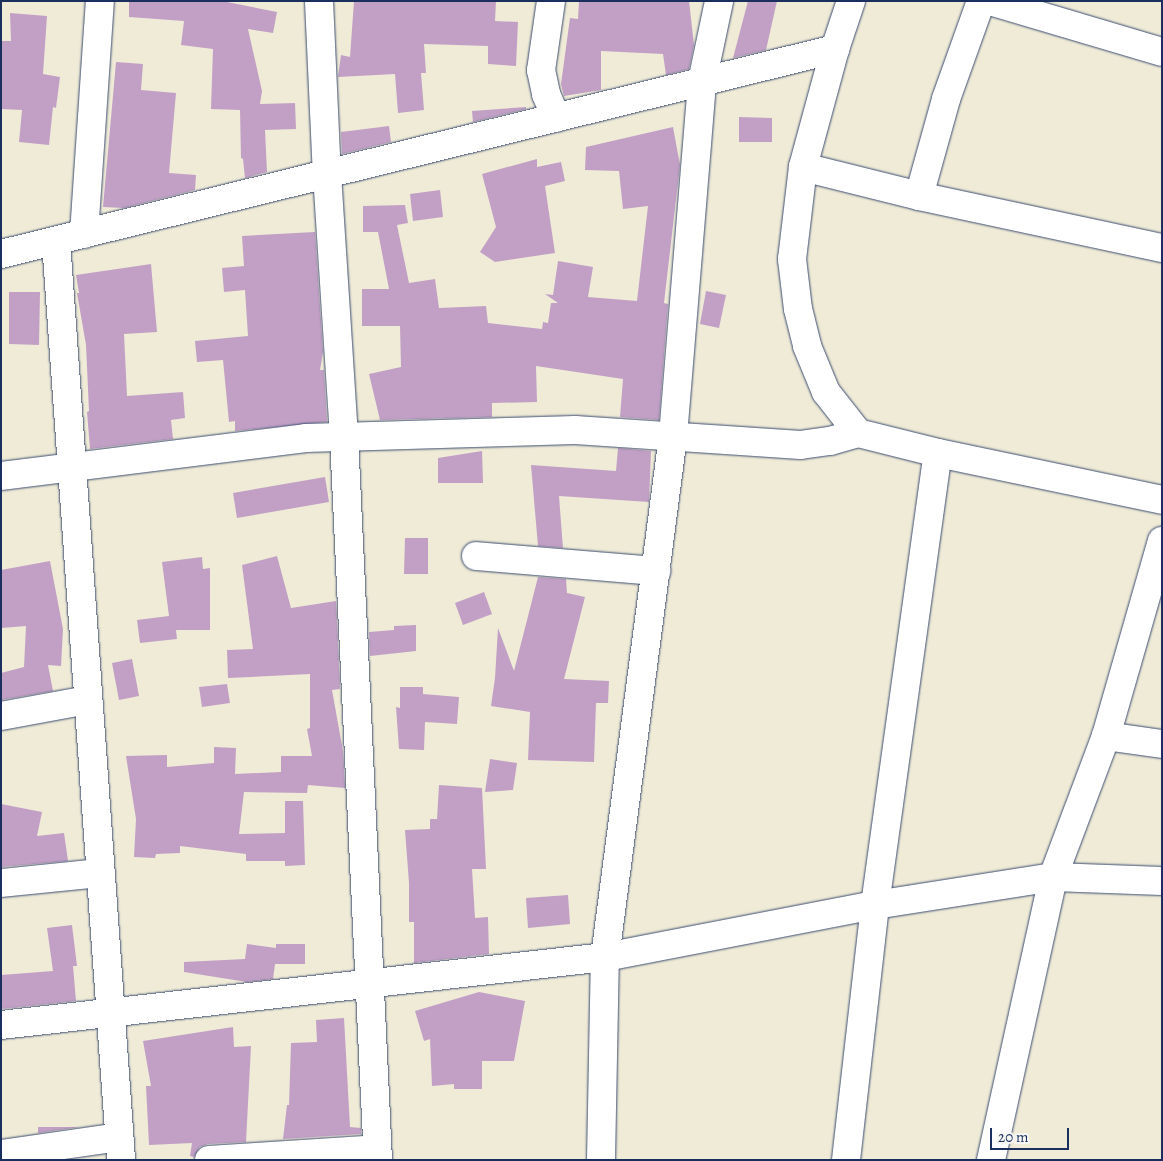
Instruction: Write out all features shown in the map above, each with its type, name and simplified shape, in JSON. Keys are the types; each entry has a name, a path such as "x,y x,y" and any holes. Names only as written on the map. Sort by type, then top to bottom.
{"street":[{"path":"84,234 100,1"},
{"path":"209,1160 378,1154 344,437 327,174 319,1"},
{"path":"551,1 541,70 546,94 556,118"},
{"path":"601,1160 605,957 674,436 702,82 719,1"},
{"path":"851,1 835,49 803,167 792,259 798,309 807,346 826,392 858,432"},
{"path":"919,196 946,99 981,1"},
{"path":"990,1 1162,52"},
{"path":"1,254 835,49"},
{"path":"803,167 919,196 1162,248"},
{"path":"1,1154 120,1148 56,241"},
{"path":"1,476 306,438 575,430 801,445 830,441 858,432 938,453 1162,500"},
{"path":"846,1160 875,905 938,453"},
{"path":"991,1160 1053,877 1106,736 1162,541"},
{"path":"476,556 656,571"},
{"path":"1,716 88,700"},
{"path":"1106,736 1162,744"},
{"path":"1,883 100,873"},
{"path":"1,1025 605,957 875,905 1053,877 1162,881"}],"building":[{"path":"129,1 222,1 277,12 273,33 248,29 262,91 260,104 295,103 296,129 265,130 267,172 245,178 243,159 241,158 240,110 211,109 213,49 181,45 184,21 129,17"},
{"path":"354,1 496,1 495,21 518,22 516,66 488,64 488,46 424,44 426,73 421,73 424,110 398,113 395,74 338,77 341,55 350,57"},
{"path":"579,1 689,1 694,45 689,69 666,75 663,54 601,51 601,90 564,96 561,84 570,18 578,19"},
{"path":"748,1 777,1 766,50 733,58"},
{"path":"10,13 47,16 43,74 60,77 56,108 53,107 49,145 19,142 22,110 1,109 1,41 11,41"},
{"path":"116,62 143,64 141,90 176,93 169,173 196,175 195,190 124,208 103,207"},
{"path":"526,107 526,109 473,122 472,111"},
{"path":"739,117 772,118 772,142 739,142"},
{"path":"389,126 391,142 342,154 341,132"},
{"path":"673,127 680,165 664,303 668,304 659,420 620,417 623,379 536,366 537,402 492,403 492,417 380,420 369,374 401,367 400,326 362,326 362,289 389,289 378,232 363,232 363,206 405,205 408,223 397,225 409,283 435,279 439,308 486,306 488,323 542,329 543,322 548,323 551,303 558,303 545,294 553,295 558,261 593,267 588,297 637,301 648,206 623,209 619,171 585,170 586,147"},
{"path":"537,159 537,167 561,162 565,181 545,186 555,253 495,262 480,252 496,227 482,174"},
{"path":"440,190 443,217 413,221 410,194"},
{"path":"315,232 323,352 320,370 324,370 327,422 235,431 235,421 229,422 223,360 197,362 195,341 248,336 245,290 224,292 222,268 244,266 242,236"},
{"path":"151,264 157,332 124,334 127,396 183,392 185,418 171,420 173,439 90,449 87,412 89,411 86,345 77,293 79,293 76,275"},
{"path":"706,291 726,295 719,328 700,324"},
{"path":"9,292 40,292 39,345 9,344"},
{"path":"618,448 651,451 649,502 559,496 563,548 538,546 531,465 616,471"},
{"path":"482,451 483,483 438,483 438,458"},
{"path":"325,477 329,502 237,518 233,493"},
{"path":"405,538 428,538 428,574 404,574"},
{"path":"277,556 291,608 336,601 340,689 332,690 343,751 345,788 308,785 307,793 244,792 239,834 285,833 285,801 303,801 305,865 285,866 285,861 246,861 246,854 180,846 180,853 156,854 155,858 134,857 136,819 126,756 167,755 167,767 214,763 214,747 236,748 235,774 281,772 281,756 312,756 307,729 310,728 310,674 228,678 227,650 253,649 242,565"},
{"path":"202,557 203,569 210,568 210,630 176,630 177,639 140,643 137,620 169,616 162,562"},
{"path":"50,561 63,629 61,666 48,665 53,691 1,700 1,673 24,667 26,626 1,628 1,570"},
{"path":"538,577 566,579 567,593 585,597 564,679 609,681 608,703 596,703 594,762 528,760 530,712 491,706 498,628 514,671"},
{"path":"484,592 492,614 463,625 455,603"},
{"path":"416,625 416,651 370,656 369,632 394,630 394,626"},
{"path":"132,659 139,696 119,700 112,663"},
{"path":"227,684 230,703 202,707 199,687"},
{"path":"400,687 423,687 423,694 459,697 457,724 425,722 424,750 399,749 396,707 400,708"},
{"path":"490,759 517,763 513,790 485,792"},
{"path":"439,785 482,788 486,869 472,869 475,918 488,917 489,954 414,963 414,922 409,922 409,883 405,830 430,829 430,819 437,819"},
{"path":"1,804 42,812 37,836 64,833 68,861 1,867"},
{"path":"568,895 570,924 528,928 526,898"},
{"path":"72,925 77,966 73,966 76,1001 1,1009 1,975 53,971 47,928"},
{"path":"247,944 276,948 276,944 305,944 305,964 275,964 273,979 247,982 184,972 184,962 245,959"},
{"path":"479,992 525,1001 514,1061 482,1061 482,1089 454,1089 454,1084 432,1086 430,1039 424,1041 415,1011"},
{"path":"344,1018 350,1127 361,1128 361,1134 283,1139 287,1105 289,1105 291,1043 317,1042 316,1020"},
{"path":"233,1027 234,1047 251,1046 246,1142 208,1144 200,1147 194,1157 190,1156 192,1143 149,1145 146,1086 151,1086 143,1041"},
{"path":"38,1127 80,1127 38,1133"}]}
